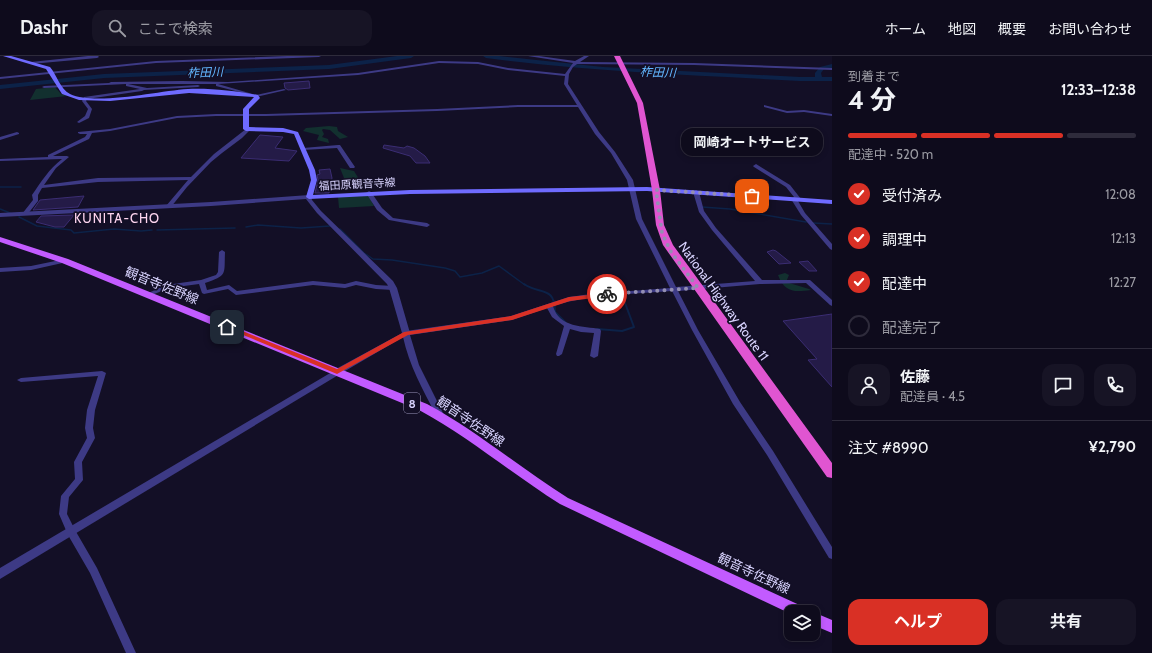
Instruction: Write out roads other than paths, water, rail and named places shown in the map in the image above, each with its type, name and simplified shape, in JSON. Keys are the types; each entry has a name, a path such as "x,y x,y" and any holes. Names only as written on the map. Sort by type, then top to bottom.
{"highway":[{"name":"National Highway Route 11","path":"617,56 641,108 656,190 662,233 671,252 832,473"}],"main road":[{"path":"8,57 48,68 64,93 84,99 104,99 190,91 256,96 257,98 247,106 244,115 246,129 248,130"},
{"name":"福田原観音寺線","path":"248,130 294,132 298,134 311,167 314,180 309,197 369,193 633,189 832,202"},
{"name":"観音寺佐野線","path":"0,239 65,261 440,415 533,482 564,501 786,605"},
{"path":"820,621 832,627"}],"street":[{"path":"156,56 156,62"},
{"path":"0,78 116,64 319,56"},
{"path":"530,56 575,62 621,64 830,69"},
{"path":"587,56 575,62 566,75 566,84 578,106 597,133 613,152 633,189 639,219 695,330 737,404 770,452 832,555"},
{"path":"31,63 70,58 97,57"},
{"path":"195,60 208,57 245,59"},
{"path":"111,83 142,89 358,74 439,62 478,63 508,69 566,75"},
{"path":"44,87 111,83 182,82 218,84 256,96 284,90"},
{"path":"79,122 87,117 90,109 85,104 84,99 102,95 139,91 142,89"},
{"path":"80,133 188,116 216,114 244,115 437,110 518,106 578,106"},
{"path":"766,106 787,112 804,112 832,116"},
{"path":"169,206 185,186 216,155 243,136 248,130"},
{"path":"0,140 17,132"},
{"path":"47,157 87,138 90,132"},
{"path":"303,149 338,146 352,167"},
{"path":"0,160 67,157 54,167 35,195 36,200 25,214"},
{"path":"756,166 788,186 803,214 832,248"},
{"path":"40,187 98,180 194,178"},
{"path":"696,192 701,211 714,229 760,282"},
{"path":"369,193 379,210 391,219 427,225"},
{"path":"0,215 309,197 309,200 319,212 394,288 406,333 408,348 414,365 440,415"},
{"path":"147,295 168,286 202,282 218,276 221,272 222,252"},
{"path":"0,270 30,268 65,261"},
{"path":"0,574 337,372 406,333 512,318 569,299 760,282 808,281 832,304"},
{"path":"202,282 204,292 229,287 236,293 313,283 345,286 356,283 376,287 394,288"},
{"path":"550,306 551,312 567,327 580,330 598,331 594,356"},
{"path":"559,354 567,327"},
{"path":"21,380 102,373 92,410 89,428 91,438 78,462 79,480 65,496 64,514 71,532 94,571 131,653"}],"waterway":[{"name":"柞田川","path":"0,87 104,76 329,67 411,56"},
{"name":"柞田川","path":"486,56 564,66 603,69 819,79"},
{"path":"819,79 818,73 822,68 832,66"},
{"name":"柞田川","path":"819,79 832,79"},
{"path":"0,187 21,187"},
{"path":"702,207 730,209 806,222"},
{"path":"0,209 10,213"},
{"path":"19,217 37,226 71,230 74,233 114,229 141,231 152,230"},
{"path":"813,223 832,224"},
{"path":"246,227 258,225 301,228 330,226"},
{"path":"157,230 235,228"},
{"path":"340,229 364,253 373,259 392,260 445,268 455,271 460,277 482,273 499,266 525,285"},
{"path":"524,284 549,294 554,303 555,312 566,323"},
{"path":"597,329 622,331 634,327 622,295"}],"place":[{"name":"岡崎オートサービス","path":"752,196"}],"district":[{"name":"KUNITA-CHO","path":"117,218"}]}
